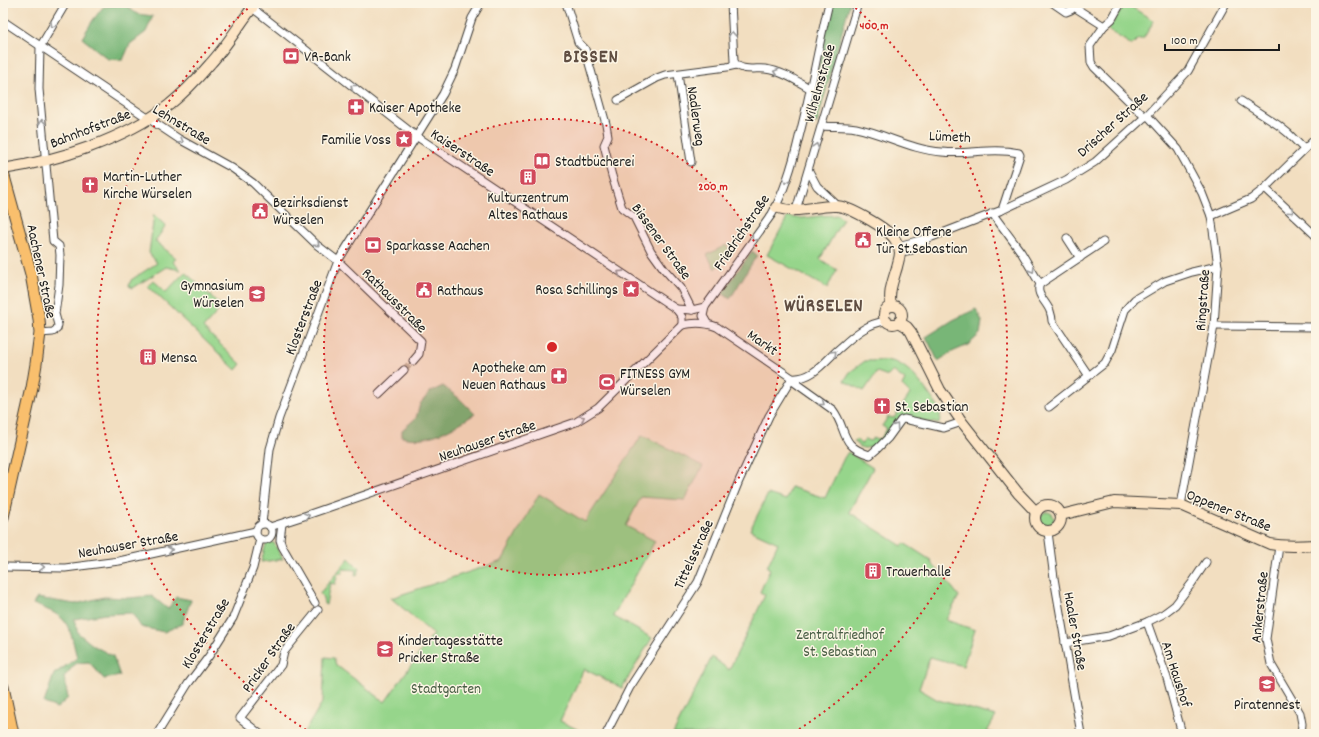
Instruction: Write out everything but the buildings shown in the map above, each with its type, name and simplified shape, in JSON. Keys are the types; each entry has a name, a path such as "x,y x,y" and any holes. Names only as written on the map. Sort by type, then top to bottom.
{"main road":[{"name":"Aachener Straße","path":"3,173 31,274 40,333 32,388 3,517"},
{"path":"3,687 13,734"}],"street":[{"path":"40,333 53,332 57,329 58,325 55,314 59,285 60,255 59,246 53,241 45,161 39,89 40,47 66,3"},
{"name":"Klosterstraße","path":"262,524 270,449 279,418 338,261 443,94 452,76 472,18 481,3"},
{"name":"Bissener Straße","path":"566,3 578,42 585,49 606,124 608,136 604,145 622,208 634,217 651,251 664,269 681,288 692,310"},
{"path":"731,3 734,61 736,65 741,68 767,69 783,74 811,89"},
{"name":"Friedrichstraße","path":"705,308 776,207 792,168 811,89 829,3"},
{"name":"Wilhelmstraße","path":"796,210 809,171 858,3"},
{"name":"Ringstraße","path":"1122,3 1112,19 1104,26 1090,48 1092,64 1178,149 1202,193 1211,216 1218,266 1214,326 1181,505"},
{"name":"Drischer Straße","path":"899,249 1002,210 1066,180 1095,162 1146,116 1188,70 1226,3"},
{"path":"1056,4 1066,12 1069,12 1074,5 1104,26"},
{"name":"Kaiserstraße","path":"251,5 416,136 676,309"},
{"name":"Bahnhofstraße","path":"3,169 45,161 117,136 133,129 149,119 170,104 212,63 251,5"},
{"name":"Lehnstraße","path":"3,21 178,139 232,168 248,180 317,245 338,261"},
{"name":"Nadlerweg","path":"618,100 665,75 736,65"},
{"name":"Nadlerweg","path":"678,74 691,162"},
{"path":"1242,101 1278,125 1304,149"},
{"name":"Lümeth","path":"822,126 855,128 914,147 942,152 990,149 1019,152 1020,155 1002,210"},
{"path":"1211,216 1251,199 1265,188 1316,138"},
{"path":"809,171 818,186 838,206 854,212 883,229 895,240 899,249 900,258 890,290 891,306"},
{"path":"1265,188 1316,236"},
{"path":"776,207 782,210 796,210 838,206"},
{"path":"992,213 1024,256 1040,284"},
{"path":"1067,238 1080,258"},
{"path":"1089,376 1052,321 1050,310 1038,292 1038,288 1040,284 1103,242"},
{"name":"Rathausstraße","path":"338,261 421,341 420,354 413,361"},
{"path":"1049,407 1105,363 1110,357 1124,310 1135,299 1164,281 1218,266"},
{"path":"791,379 804,377 819,368 840,347 867,327 879,322 886,321 894,324 899,322 902,316 901,311 897,306 888,307 884,312 886,321"},
{"path":"676,309 692,310 705,308 703,316 707,323"},
{"path":"676,309 682,317 682,325"},
{"name":"Markt","path":"682,325 695,322 717,326 833,410 838,416 843,433 848,442 853,447 864,453 870,455 877,449 888,438 900,420 904,419 944,428 962,422"},
{"path":"899,322 907,327 940,390 962,422 1018,493 1036,512"},
{"name":"Neuhauser Straße","path":"270,527 576,422 598,408 682,325"},
{"path":"1214,326 1316,327"},
{"path":"379,394 404,370"},
{"name":"Tittelsstraße","path":"606,734 630,686 698,582 739,481 762,430 791,379"},
{"name":"Oppener Straße","path":"1061,515 1114,502 1181,505 1260,540 1279,546 1316,545"},
{"path":"1043,506 1052,506 1056,508 1061,515 1060,523 1056,529 1048,532 1041,530 1034,520 1036,512 1043,506"},
{"path":"262,524 268,525 271,530 271,535 266,539 260,539 257,536 257,528 262,524"},
{"path":"271,535 280,540 282,524"},
{"name":"Neuhauser Straße","path":"3,567 65,568 119,561 256,531"},
{"name":"Haaler Straße","path":"1048,532 1054,578 1081,734"},
{"name":"Klosterstraße","path":"157,734 188,684 209,656 233,618 253,568 260,539"},
{"name":"Pricker Straße","path":"260,734 240,718 281,665 284,652 317,607 280,540"},
{"name":"Ankerstraße","path":"1279,546 1266,639 1268,655 1273,669 1300,713 1302,724 1301,734"},
{"path":"1065,643 1109,636 1147,622 1163,614 1174,605 1192,583 1206,562"},
{"name":"Am Haushof","path":"1147,622 1167,678 1182,734"}],"green space":[{"path":"833,3 850,3 817,123 811,121 815,110 810,109 822,52 820,50"},
{"path":"1125,3 1154,21 1143,39 1138,39 1132,45 1108,30"},
{"path":"124,4 137,14 153,16 146,32 130,44 123,60 108,59 82,38 103,7"},
{"path":"154,215 166,226 155,241 176,258 173,262 181,270 166,267 133,288 129,286 131,280 157,263 149,253"},
{"path":"837,215 843,219 820,259 837,270 827,288 767,255 788,216 800,218"},
{"path":"726,245 730,251 715,269 707,255"},
{"path":"752,251 757,255 730,299 722,293"},
{"path":"185,272 222,307 203,328 241,364 236,370 148,286 153,280 166,292"},
{"path":"976,309 982,321 980,334 968,345 952,352 938,361 926,337 953,320"},
{"path":"865,361 891,361 906,368 926,389 941,411 939,424 905,417 875,445 864,448 859,446 854,441 856,439 861,444 866,439 870,441 874,438 876,440 881,438 887,429 882,426 888,417 894,418 910,394 902,386 905,380 893,371 888,376 877,372 864,391 844,381 850,372"},
{"path":"443,386 460,399 475,414 441,433 422,438 412,439 402,437 402,430 416,418 420,404 430,392"},
{"name":"Stadtgarten","path":"642,435 703,466 685,500 641,497 626,526 655,541 613,616 652,638 622,688 584,669 560,721 587,734 303,734 323,701 325,657 334,658 336,665 385,702 433,634 391,598 502,561 539,494 585,522"},
{"name":"Zentralfriedhof St. Sebastian","path":"848,452 873,468 849,512 902,546 904,543 932,561 931,563 959,596 946,620 975,630 963,666 930,657 919,689 938,700 996,716 987,732 993,734 673,734 712,657 729,670 765,595 760,592 770,569 767,567 778,543 750,530 768,494 786,500 791,487 825,498"},
{"path":"1047,512 1052,514 1054,519 1052,524 1047,526 1042,524 1040,519 1042,514"},
{"path":"269,542 274,543 283,559 261,562 266,544"},
{"path":"349,558 360,569 357,576 355,575 356,570 343,569 342,573 338,573 335,584 330,583 326,605 324,604 320,593"},
{"path":"152,596 168,609 176,597 191,600 182,624 164,632 141,627 132,613 106,614 74,619 78,633 94,646 113,656 120,676 104,679 89,662 76,663 64,677 68,698 57,708 44,703 54,674 77,658 71,635 65,622 55,613 33,604 37,598 75,604 104,597 128,598"}],"tunnel":[{"path":"404,370 413,361"}],"place":[{"name":"VR-Bank","path":"291,56"},
{"name":"Kaiser Apotheke","path":"356,107"},
{"name":"Familie Voss","path":"404,139"},
{"name":"Stadtbücherei","path":"542,161"},
{"name":"Kulturzentrum Altes Rathaus","path":"528,177"},
{"name":"Martin-Luther Kirche Würselen","path":"90,185"},
{"name":"Bezirksdienst Würselen","path":"260,211"},
{"name":"Kleine Offene Tür St.Sebastian","path":"863,240"},
{"name":"Sparkasse Aachen","path":"373,245"},
{"name":"Rosa Schillings","path":"631,289"},
{"name":"Rathaus","path":"424,290"},
{"name":"Gymnasium Würselen","path":"257,294"},
{"name":"Mensa","path":"148,357"},
{"name":"Apotheke am Neuen Rathaus","path":"559,376"},
{"name":"FITNESS GYM Würselen","path":"607,382"},
{"name":"St. Sebastian","path":"882,406"},
{"name":"Trauerhalle","path":"873,571"},
{"name":"Kindertagesstätte Pricker Straße","path":"385,649"},
{"name":"Piratennest","path":"1267,684"}],"district":[{"name":"BISSEN","path":"591,55"},
{"name":"WÜRSELEN","path":"824,304"}]}
